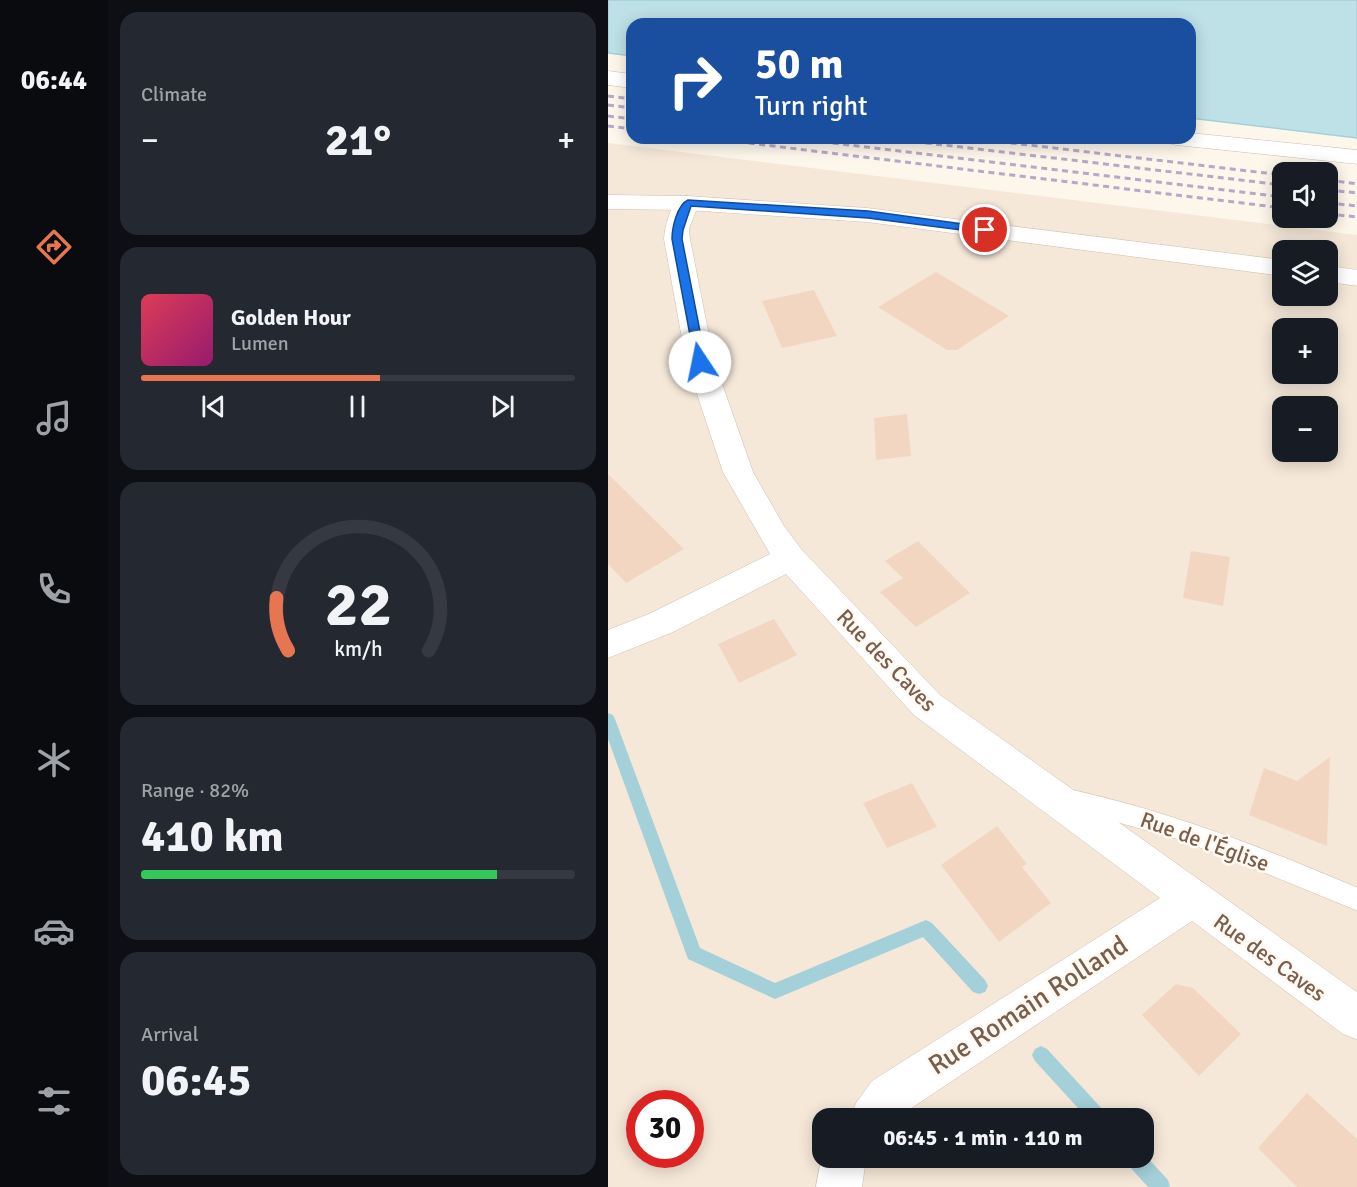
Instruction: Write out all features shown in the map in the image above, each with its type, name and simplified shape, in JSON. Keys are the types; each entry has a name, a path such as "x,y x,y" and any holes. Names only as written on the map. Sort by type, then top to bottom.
{"street":[{"path":"608,78 626,80"},
{"path":"1196,140 1358,157"},
{"path":"608,202 688,203 868,214 1272,267"},
{"name":"Rue des Caves","path":"688,203 677,230 677,239 700,362 738,472 773,534 790,558 927,705 1358,1019"},
{"path":"1338,275 1358,278"},
{"path":"608,644 661,623 790,558"},
{"name":"Rue Romain Rolland","path":"880,1108 888,1098 1192,899"},
{"path":"839,1187 842,1168"}],"lane":[{"name":"Rue de l'Église","path":"1048,795 1098,804 1194,832 1358,900"}],"shaded area":[{"path":"608,143 1272,225 1272,228 1300,228 1357,235 1357,1187 608,1187"}],"water":[{"path":"608,0 1357,0 1357,138 1196,119 1196,18 626,18 626,55 608,53"}],"building":[{"path":"936,272 1009,316 957,350 947,350 878,307"},
{"path":"814,290 837,336 782,348 762,301"},
{"path":"907,414 911,456 876,460 874,418"},
{"path":"608,474 684,549 626,583 608,564"},
{"path":"918,541 970,593 916,627 880,592 903,578 885,561"},
{"path":"1191,551 1230,557 1223,606 1183,598"},
{"path":"774,619 797,655 739,683 718,644"},
{"path":"1330,757 1327,846 1249,815 1264,768 1297,781"},
{"path":"912,783 937,827 887,848 863,803"},
{"path":"997,826 1027,864 1022,867 1051,903 999,942 941,865"},
{"path":"1176,984 1193,988 1241,1034 1199,1076 1142,1015"},
{"path":"1307,1093 1358,1140 1358,1187 1297,1187 1258,1148"}],"waterway":[{"path":"608,719 694,953 775,991 926,928 979,986"},
{"path":"1041,1055 1090,1108"},
{"path":"1144,1168 1161,1187"}],"railway":[{"path":"608,96 626,98"},
{"path":"608,105 626,107"},
{"path":"608,116 626,118"},
{"path":"608,126 626,128"},
{"path":"756,144 1272,207"},
{"path":"841,144 1272,196"},
{"path":"935,144 1272,184"},
{"path":"1020,144 1272,174"},
{"path":"1338,181 1358,184"},
{"path":"1338,191 1358,193"},
{"path":"1338,204 1358,206"},
{"path":"1338,215 1358,217"}],"route":[{"path":"700,362 677,239 677,230 688,203 868,214 985,230"}]}
